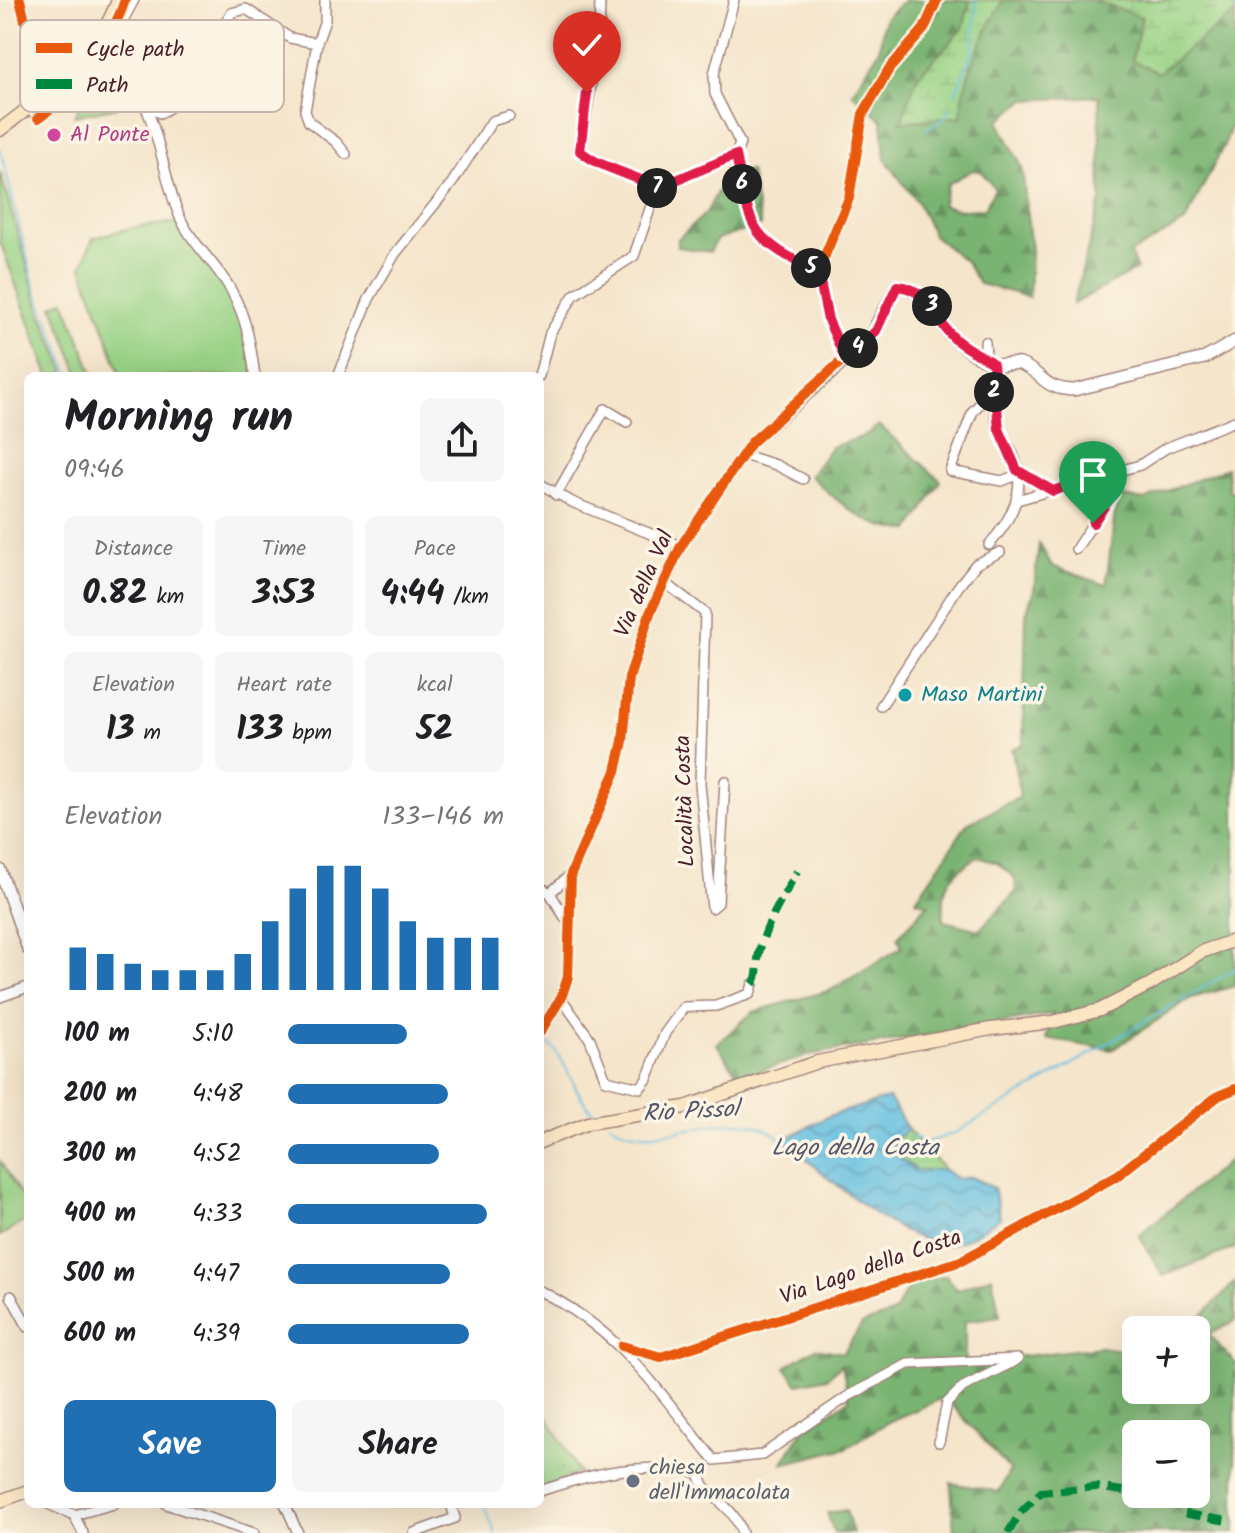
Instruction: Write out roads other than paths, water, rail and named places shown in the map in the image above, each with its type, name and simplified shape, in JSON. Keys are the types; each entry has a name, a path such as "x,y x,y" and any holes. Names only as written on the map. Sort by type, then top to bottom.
{"main road":[{"path":"108,20 118,0"},
{"path":"0,130 24,112"},
{"path":"544,1140 588,1123 685,1107 817,1062 991,1029 1053,1022 1100,1010 1151,984 1201,952 1235,940"},
{"path":"2,1498 24,1494"}],"street":[{"path":"123,20 134,0"},
{"path":"325,0 325,20 317,43 305,111 309,122 336,142 346,154"},
{"path":"600,0 599,37 587,93 580,151 596,164 635,175 657,188"},
{"path":"734,0 714,74 715,94 740,143 736,155 754,230 768,244 818,272 828,320 845,358"},
{"path":"227,20 231,13 246,9 263,20"},
{"path":"284,34 317,43"},
{"path":"31,112 38,118 50,112"},
{"path":"148,112 177,211 197,248 232,291 249,333 254,372"},
{"path":"340,372 369,299 395,254 452,183 492,121 509,116"},
{"path":"540,372 550,333 574,295 634,256 657,188 736,155"},
{"name":"Via della Val","path":"561,998 568,977 571,874 616,771 623,741 629,678 664,582 681,546 751,443 876,331 897,286 910,287 928,300 951,336 989,361"},
{"path":"989,361 1020,364 1055,389 1074,390 1205,358 1235,341"},
{"path":"985,342 997,382 973,411 950,471 1002,481 1017,472"},
{"path":"989,545 1012,515 1017,500 1017,472 999,429 994,389"},
{"path":"556,495 605,409 627,422"},
{"path":"1017,500 1105,478 1140,465 1166,448 1235,421"},
{"path":"743,455 776,465 803,479"},
{"path":"1017,472 1053,491"},
{"path":"1076,549 1110,501 1113,489 1105,478"},
{"path":"544,487 556,495 681,546"},
{"path":"881,706 958,587 976,564 1000,552"},
{"name":"Località Costa","path":"664,582 705,613 700,784 712,908 718,903 725,781"},
{"path":"0,870 24,938"},
{"path":"552,896 571,874"},
{"path":"544,890 552,896 569,924"},
{"path":"552,896 568,895"},
{"path":"544,1026 561,998 590,1039 606,1080 640,1088 647,1079 665,1033 684,1007 735,1002 750,994 753,984"},
{"path":"0,997 24,988"},
{"name":"Via Lago della Costa","path":"622,1346 661,1357 961,1261 1118,1175 1218,1096 1235,1089"},
{"path":"544,1293 593,1322 622,1346 714,1460"},
{"path":"11,1296 24,1320"},
{"path":"544,1490 600,1471 632,1466 699,1473 714,1460 762,1455 847,1397 908,1364 1018,1359 963,1387 947,1403 939,1442"},
{"path":"699,1473 701,1483 708,1492 726,1503 742,1533"},
{"path":"57,1508 74,1515 99,1508"},
{"path":"178,1508 254,1533"},
{"path":"287,1508 298,1533"},
{"path":"414,1533 455,1518 452,1508"},
{"path":"74,1515 83,1533"}],"water":[{"name":"Lago della Costa","path":"889,1098 908,1130 893,1140 895,1155 916,1170 945,1170 957,1179 971,1177 994,1188 1000,1218 951,1244 923,1239 880,1217 783,1140 829,1116"}],"waterway":[{"path":"955,94 973,51 976,0"},
{"path":"1228,0 1235,9"},
{"path":"926,129 945,118 950,108"},
{"path":"0,149 34,285 68,372"},
{"path":"912,1137 928,1142 955,1133 1235,969"},
{"name":"Rio Pissol","path":"544,1040 559,1056 582,1098 598,1116"},
{"name":"Rio Pissol","path":"610,1124 627,1132 646,1134 743,1123 764,1128 783,1140"},
{"path":"486,1508 495,1533"}],"place":[{"name":"Al Ponte","path":"54,135"},
{"name":"Maso Martini","path":"905,695"},
{"name":"chiesa dell'Immacolata","path":"633,1481"}]}
